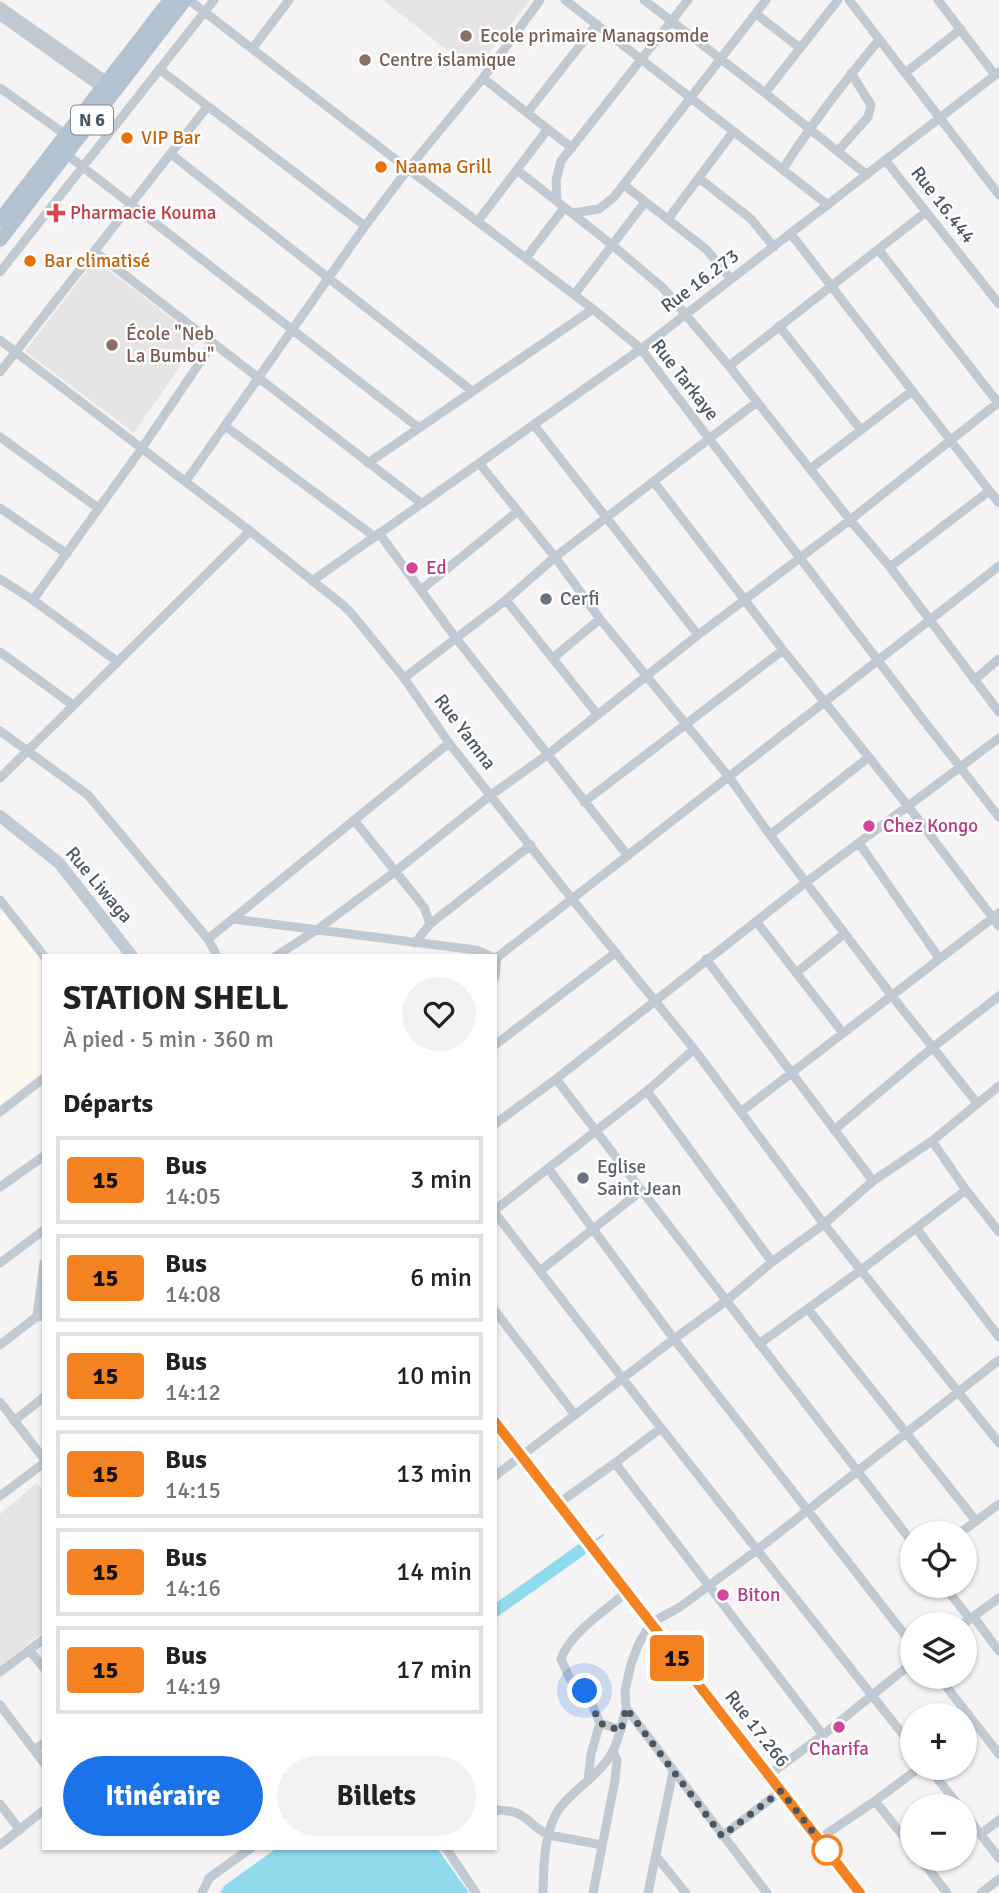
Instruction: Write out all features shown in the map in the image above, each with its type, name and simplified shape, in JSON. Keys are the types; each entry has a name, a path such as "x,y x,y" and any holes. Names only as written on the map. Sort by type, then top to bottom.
{"main road":[{"name":"N 6","path":"0,240 66,154 170,0"},
{"name":"N 6","path":"0,220 66,135 187,0"},
{"name":"Rue Liwaga","path":"0,816 58,863 130,954"},
{"path":"497,1425 521,1455"},
{"name":"Rue 17.266","path":"521,1455 860,1893"}],"street":[{"name":"Rue Tarkaye","path":"187,0 593,309 641,349 999,817"},
{"path":"0,272 214,0"},
{"path":"252,49 289,0"},
{"path":"186,481 365,226 483,78 540,0"},
{"path":"565,0 828,205"},
{"path":"644,0 867,176"},
{"path":"564,207 556,180 559,167 688,0"},
{"path":"564,207 599,209 606,205 766,0"},
{"path":"765,93 838,0"},
{"path":"849,0 999,195"},
{"path":"938,0 997,74"},
{"path":"0,6 109,89"},
{"path":"756,14 800,48"},
{"path":"0,16 109,89"},
{"path":"527,113 597,24"},
{"path":"905,73 961,29"},
{"path":"783,169 808,128 879,40"},
{"path":"159,69 365,226"},
{"path":"838,151 871,111 871,105 851,73"},
{"name":"Rue 16.273","path":"312,581 641,349 997,74"},
{"path":"483,78 572,148"},
{"path":"0,88 66,135"},
{"path":"0,372 207,107"},
{"path":"478,221 547,130"},
{"path":"668,219 733,132"},
{"path":"66,154 419,428"},
{"path":"171,154 472,391"},
{"name":"Rue 16.444","path":"886,160 999,304"},
{"path":"517,170 663,288 890,567 999,712"},
{"path":"699,178 748,216 774,247"},
{"path":"624,185 707,250 731,279"},
{"path":"574,295 645,202"},
{"path":"526,258 564,207"},
{"path":"729,366 926,212"},
{"path":"791,234 999,503"},
{"path":"279,954 396,871 999,403 879,250"},
{"path":"95,252 421,503"},
{"path":"368,463 593,309"},
{"path":"779,326 861,430"},
{"name":"Rue Yamna","path":"0,340 186,481 352,614 404,678 449,743 742,1111 824,1224 999,1443"},
{"path":"33,600 213,343"},
{"path":"810,469 912,391"},
{"path":"404,678 506,600 555,557 757,402"},
{"path":"534,425 698,635"},
{"path":"225,426 377,535 628,856"},
{"path":"0,437 98,508"},
{"path":"479,463 555,557 600,619 687,723 805,883 977,1103"},
{"path":"654,482 783,650 997,919 939,958 742,1111"},
{"path":"890,567 989,491"},
{"path":"0,508 67,554"},
{"path":"421,590 518,511"},
{"path":"0,778 250,531"},
{"path":"497,955 999,566"},
{"path":"0,579 118,662"},
{"path":"506,600 598,715"},
{"path":"553,658 600,619"},
{"path":"584,802 783,650"},
{"path":"0,652 74,705"},
{"path":"974,680 999,659"},
{"path":"0,731 88,795 208,939 215,954"},
{"path":"497,1123 805,883 999,738"},
{"path":"208,939 449,743"},
{"path":"770,835 869,757"},
{"path":"354,820 424,907 430,923"},
{"path":"859,843 939,958"},
{"path":"415,943 430,923 531,845"},
{"path":"2,906 42,954"},
{"path":"233,919 476,950 487,954"},
{"path":"756,922 844,1033"},
{"path":"796,973 844,934"},
{"path":"497,1043 615,953"},
{"path":"706,960 873,1181"},
{"path":"834,1130 999,996"},
{"path":"497,1210 647,1091 694,1049"},
{"path":"556,1079 900,1526"},
{"path":"0,1112 42,1080"},
{"path":"497,1474 726,1301 772,1262 824,1224 873,1181 932,1141 999,1086"},
{"path":"647,1091 772,1262"},
{"path":"932,1141 999,1231"},
{"path":"0,1187 42,1157"},
{"path":"548,1168 674,1339 900,1629"},
{"path":"759,1344 967,1190"},
{"path":"540,1271 641,1191"},
{"path":"497,1215 900,1731"},
{"path":"916,1228 999,1337"},
{"path":"0,1263 42,1232"},
{"path":"808,1309 976,1521 999,1504"},
{"path":"497,1314 575,1415"},
{"path":"0,1345 42,1315"},
{"path":"543,1893 544,1853 549,1835 561,1807 605,1764 613,1751 626,1708 625,1691 631,1664 651,1623 680,1607 757,1550 999,1360"},
{"path":"14,1420 42,1399"},
{"path":"2,1408 42,1458"},
{"path":"559,1503 661,1428"},
{"path":"0,1496 42,1463"},
{"path":"615,1464 823,1735"},
{"path":"589,1780 590,1754 600,1723 588,1695 568,1675 561,1656 575,1637 627,1592"},
{"path":"977,1614 999,1598"},
{"path":"977,1628 999,1651"},
{"path":"0,1672 42,1640"},
{"path":"29,1650 42,1666"},
{"path":"769,1775 900,1673"},
{"path":"948,1689 999,1754"},
{"path":"0,1705 42,1760"},
{"path":"626,1708 767,1893"},
{"path":"600,1723 621,1731"},
{"path":"34,1750 42,1744"},
{"path":"593,1893 617,1760 613,1751"},
{"path":"648,1893 673,1772"},
{"path":"819,1839 903,1780"},
{"path":"938,1780 950,1794"},
{"path":"722,1836 781,1791"},
{"path":"875,1801 900,1832"},
{"path":"0,1804 20,1830"},
{"path":"497,1810 521,1815 541,1832 549,1835 602,1845"},
{"path":"0,1845 42,1812"},
{"path":"981,1834 999,1820"},
{"path":"977,1829 999,1858"},
{"path":"202,1893 209,1878 248,1850"},
{"path":"447,1850 476,1893"},
{"path":"656,1856 685,1893"},
{"path":"930,1871 947,1893"},
{"path":"981,1893 999,1879"}],"shaded area":[{"name":"Ecole primaire Managsomde","path":"382,0 530,0 475,71"},
{"name":"École \"Neb La Bumbu\"","path":"95,260 199,339 134,433 25,351"},
{"path":"5,911 42,959 42,1072 0,1104 0,916"},
{"path":"37,1483 42,1489 42,1633 0,1667 0,1514"}],"water":[{"path":"274,1850 438,1850 469,1893 220,1893 224,1886"}],"waterway":[{"path":"596,1540 603,1535"},
{"path":"497,1610 581,1550"}],"bus line":[{"name":"15","path":"497,1425 860,1893"}],"place":[{"name":"Ecole primaire Managsomde","path":"466,36"},
{"name":"Centre islamique","path":"365,60"},
{"name":"VIP Bar","path":"127,138"},
{"name":"Naama Grill","path":"381,167"},
{"name":"Pharmacie Kouma","path":"56,213"},
{"name":"Bar climatisé","path":"30,261"},
{"name":"École \"Neb La Bumbu\"","path":"112,345"},
{"name":"Ed","path":"412,568"},
{"name":"Cerfi","path":"546,599"},
{"name":"Chez Kongo","path":"869,826"},
{"name":"Eglise Saint Jean","path":"583,1178"},
{"name":"Biton","path":"723,1595"},
{"name":"Charifa","path":"839,1727"}],"route":[{"path":"585,1691 600,1723 606,1726 621,1731 626,1708 722,1836 781,1791 827,1850"}]}
